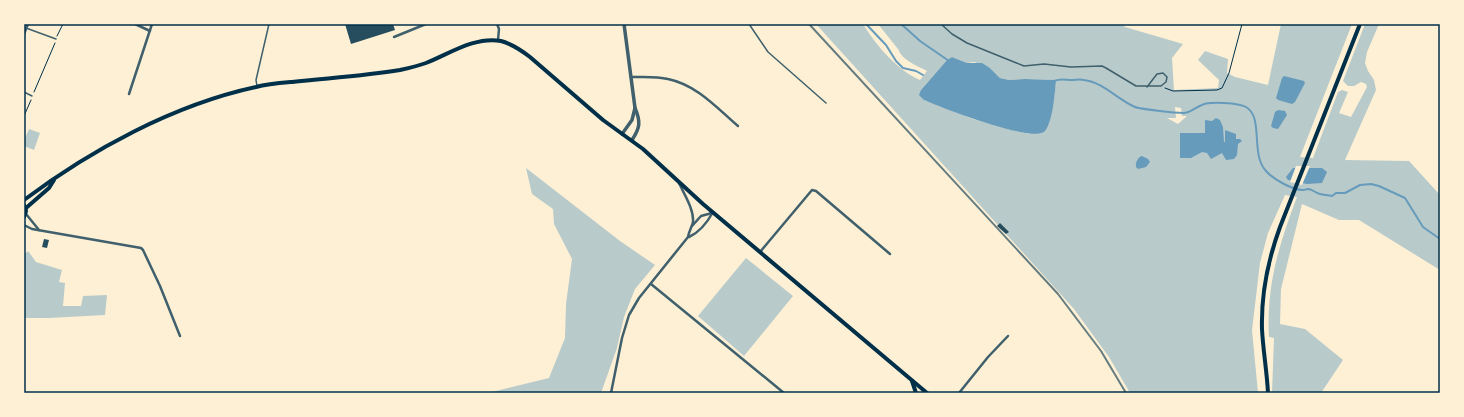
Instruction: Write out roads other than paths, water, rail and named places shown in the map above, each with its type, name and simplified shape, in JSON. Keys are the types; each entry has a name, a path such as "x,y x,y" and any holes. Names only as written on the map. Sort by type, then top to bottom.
{"main road":[{"path":"1268,393 1262,328 1264,296 1273,249 1286,212 1360,24"},
{"path":"24,200 64,172 151,123 213,99 257,86 400,70 426,63 473,43 498,41 512,45 526,54 602,119 632,140 713,212 927,393"},
{"path":"25,216 25,206 49,188 55,179"},
{"path":"912,380 916,393"}],"street":[{"path":"24,34 28,24"},
{"path":"135,24 150,31"},
{"path":"129,94 152,24"},
{"path":"394,37 426,24"},
{"path":"497,24 499,29 498,41"},
{"path":"624,24 635,108 639,118 639,128 632,140"},
{"path":"631,76 657,77 680,82 701,94 738,126"},
{"path":"622,134 632,120 635,108"},
{"path":"611,393 622,338 629,315 639,298 688,237 692,227 693,220 690,206 679,182"},
{"path":"760,252 812,190 816,191 890,254"},
{"path":"692,227 701,216 713,212"},
{"path":"688,237 695,234 708,222 713,212"},
{"path":"25,216 39,230"},
{"path":"24,225 32,229 141,248 160,286 180,336"},
{"path":"651,284 784,393"},
{"path":"959,393 988,357 1008,336"}],"lane":[{"path":"257,86 256,80 269,24"},
{"path":"749,24 768,52 826,103"},
{"path":"941,24 956,37 967,43 1019,65 1030,66 1044,64 1071,67 1102,66 1139,87 1147,87 1161,86 1166,83 1166,76 1161,73 1156,75 1147,87"},
{"path":"26,28 56,39"},
{"path":"24,92 32,96"}],"water":[{"path":"952,57 967,63 982,63 990,68 1000,78 1009,80 1056,80 1052,114 1045,131 1037,134 1006,129 948,110 924,100 919,95 921,90 947,60"},
{"path":"1284,76 1304,81 1305,83 1295,102 1292,104 1276,98"},
{"path":"1278,110 1285,111 1287,115 1278,129 1271,126 1275,112"},
{"path":"1216,118 1220,120 1223,127 1224,142 1225,130 1236,134 1236,139 1240,139 1242,141 1238,144 1237,155 1234,159 1226,160 1222,153 1211,159 1207,153 1202,152 1191,158 1180,158 1180,133 1205,133 1205,120 1212,121"},
{"path":"1142,156 1150,162 1146,167 1138,169 1136,167 1136,162"},
{"path":"1293,168 1322,168 1327,172 1322,183 1307,184 1288,180 1286,177"}],"waterway":[{"path":"866,24 886,45 896,61 903,68 916,71 923,75"},
{"path":"901,24 920,41 949,61"},
{"path":"1054,81 1061,79 1091,81 1135,107 1150,110 1186,113 1199,106 1217,103 1237,104 1246,107 1251,112 1254,119 1261,164 1266,171 1283,184 1299,190 1309,189 1320,194 1332,196 1336,193 1345,193 1360,185 1371,184 1379,186 1405,198 1423,227 1440,239"}],"railway":[{"path":"809,24 1058,294 1101,351 1126,393"}]}
